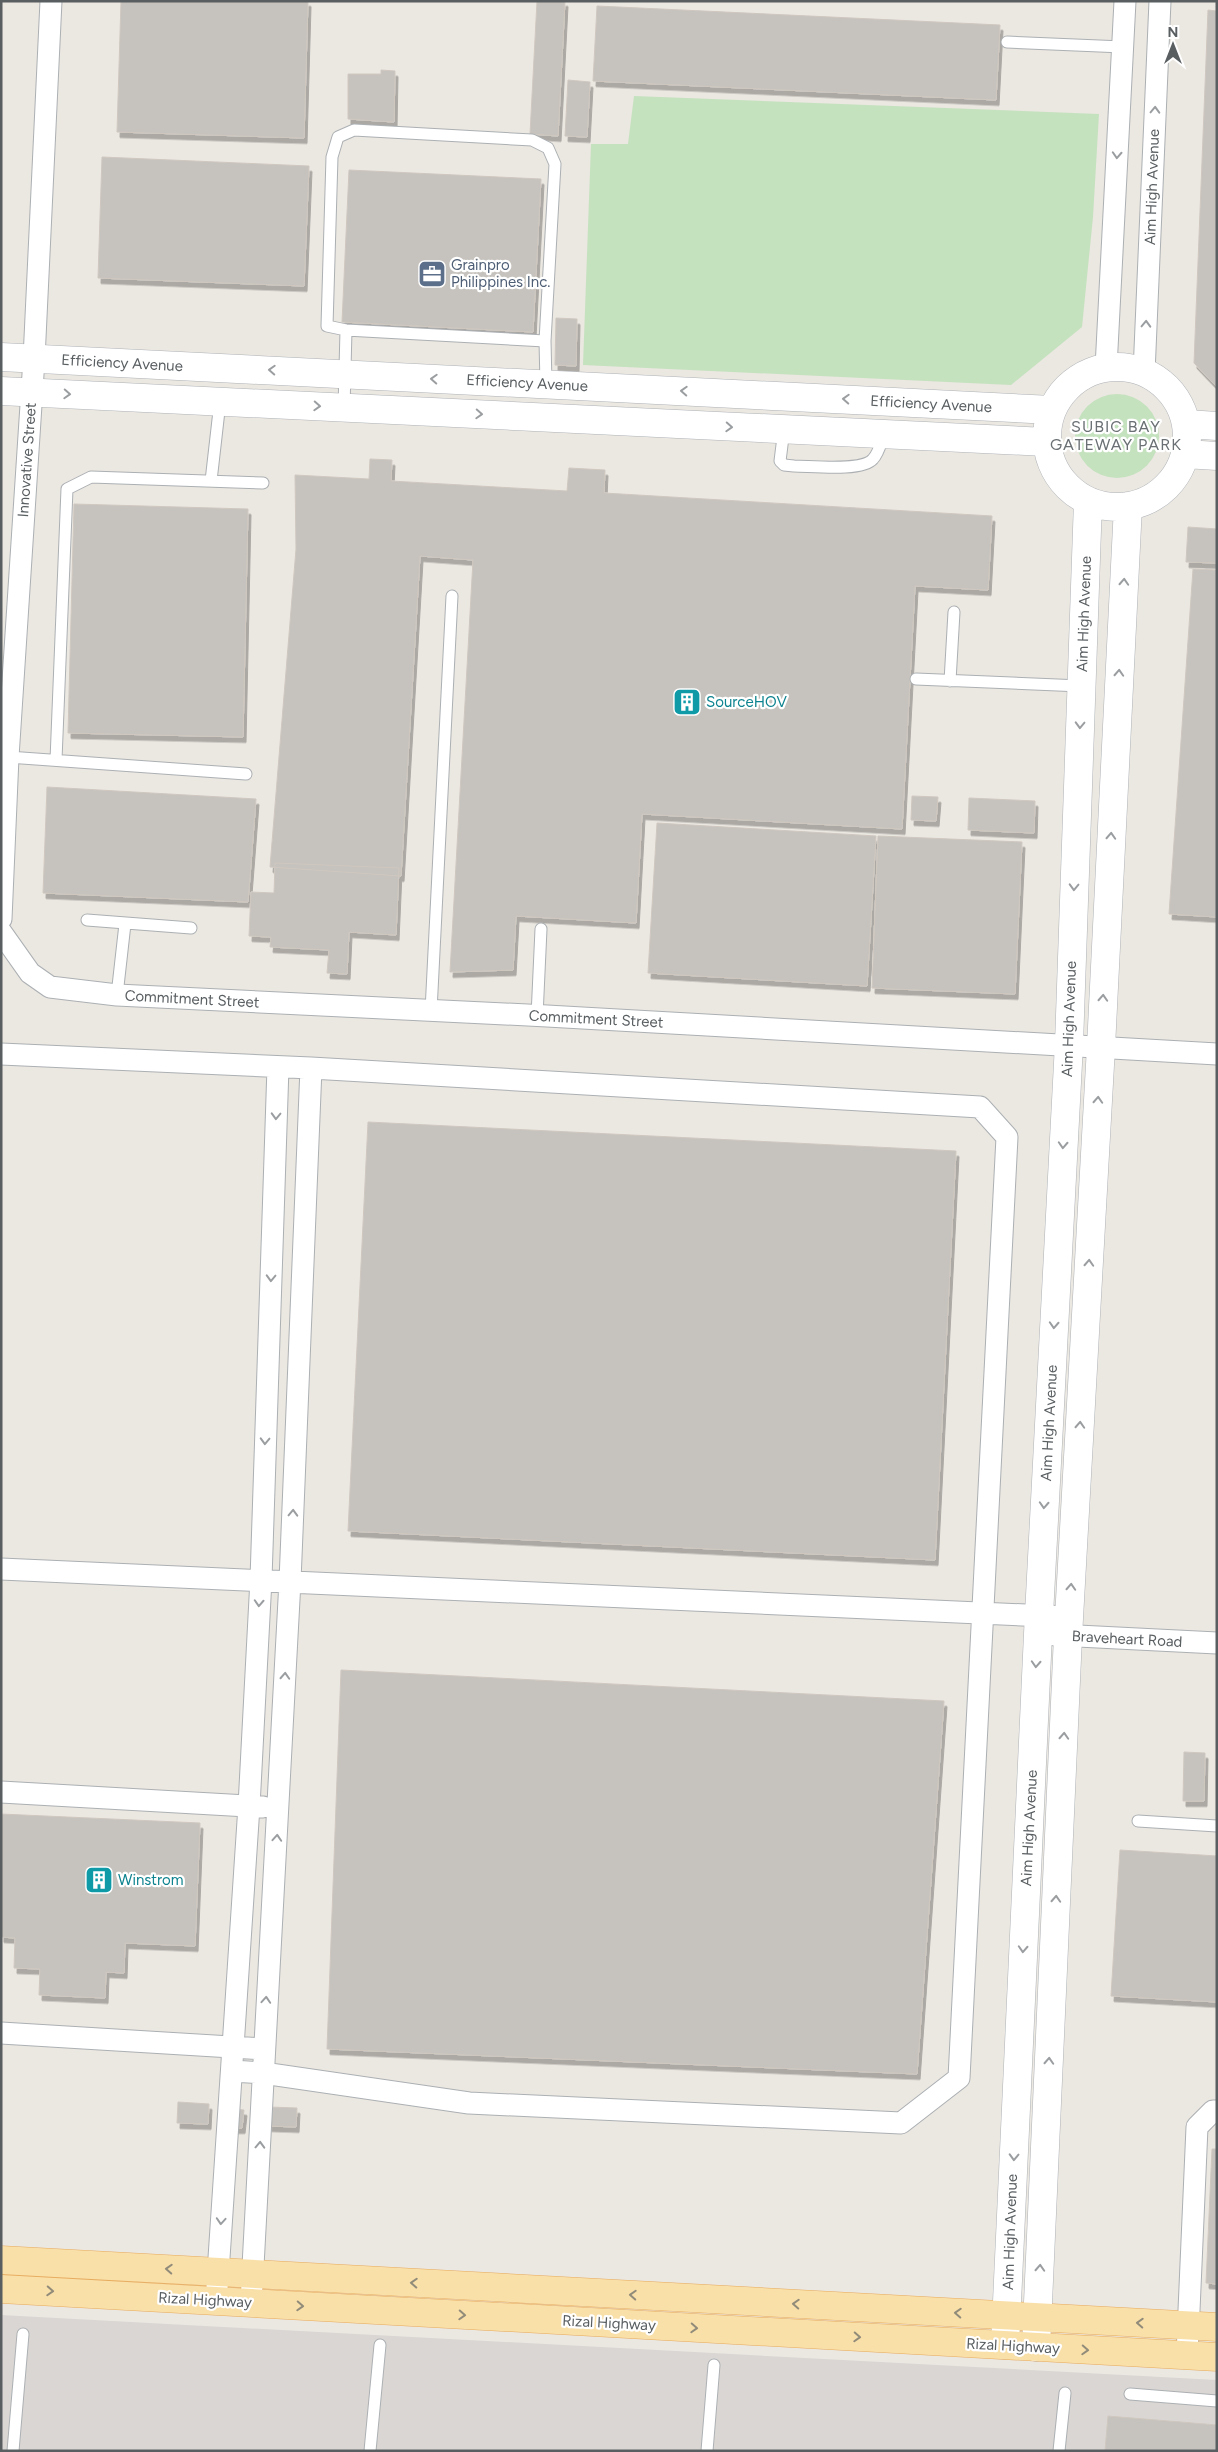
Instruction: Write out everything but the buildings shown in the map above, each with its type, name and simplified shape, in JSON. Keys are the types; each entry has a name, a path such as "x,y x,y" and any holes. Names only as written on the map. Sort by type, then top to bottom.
{"main road":[{"name":"Rizal Highway","path":"1,2260 1217,2327"},
{"name":"Rizal Highway","path":"1,2288 1217,2357"}],"street":[{"name":"Innovative Street","path":"1,918 8,757 6,718 32,392 51,1"},
{"path":"1106,368 1125,1"},
{"name":"Aim High Avenue","path":"1144,373 1160,1"},
{"name":"Efficiency Avenue","path":"1,357 1052,410"},
{"path":"1106,368 1132,369 1144,373 1162,384 1176,399 1186,424 1185,454 1179,470 1170,483 1158,494 1143,502 1128,506 1107,507 1088,501 1075,494 1055,471 1046,442 1046,431 1052,410 1059,398 1079,378 1106,368"},
{"path":"1,391 1046,442"},
{"path":"1186,424 1217,426"},
{"path":"1185,454 1217,456"},
{"name":"Aim High Avenue","path":"1005,2345 1038,1625 1068,1044 1088,501"},
{"name":"Aim High Avenue","path":"1036,2347 1069,1626 1128,506"},
{"name":"Commitment Street","path":"1,932 30,972 50,987 117,995 1068,1044 1217,1054"},
{"path":"1,1054 311,1068 980,1107 1007,1137 959,2078 900,2123 469,2103 263,2073 232,2072"},
{"path":"217,2301 249,1806 261,1579 278,1067"},
{"path":"251,2303 259,2174 263,2049 290,1581 311,1068"},
{"name":"Braveheart Road","path":"1,1569 261,1579 984,1613 1038,1625 1069,1626 1217,1643"},
{"path":"1,1792 278,1807"},
{"path":"1,2033 263,2049"},
{"path":"1187,2356 1197,2127 1213,2111 1217,2111"},
{"path":"224,2172 259,2174"}],"lane":[{"path":"1007,42 1122,47"},
{"path":"545,341 346,330 327,326 325,320 332,156 338,137 354,130 532,140 548,148 555,164 545,341 546,384"},
{"path":"344,408 346,330"},
{"path":"211,481 220,402"},
{"path":"784,429 780,461 784,465 794,466 856,466 868,464 875,458 884,434"},
{"path":"56,760 67,489 91,477 263,483"},
{"path":"431,1011 452,596"},
{"path":"950,681 954,612"},
{"path":"916,679 1081,686"},
{"path":"8,757 246,774"},
{"path":"87,920 191,928"},
{"path":"117,995 124,924"},
{"path":"537,1016 541,929"},
{"path":"1138,1821 1217,1826"},
{"path":"13,2451 23,2334"},
{"path":"370,2451 380,2344"},
{"path":"707,2451 714,2365"},
{"path":"1060,2451 1065,2393"},
{"path":"1130,2394 1217,2401"}],"shaded area":[{"path":"1,2315 1217,2380 1217,2451 1,2451"}],"green space":[{"path":"634,96 1099,114 1093,217 1082,327 1011,385 583,365 591,144 628,144"},
{"path":"1117,394 1133,397 1147,406 1156,420 1159,436 1156,452 1147,466 1133,475 1117,478 1101,475 1087,466 1078,452 1075,436 1078,420 1087,406 1101,397"}],"place":[{"name":"Grainpro Philippines Inc.","path":"432,274"},
{"name":"SourceHOV","path":"687,702"},
{"name":"Winstrom","path":"99,1880"}],"district":[{"name":"SUBIC BAY GATEWAY PARK","path":"1116,435"}]}
